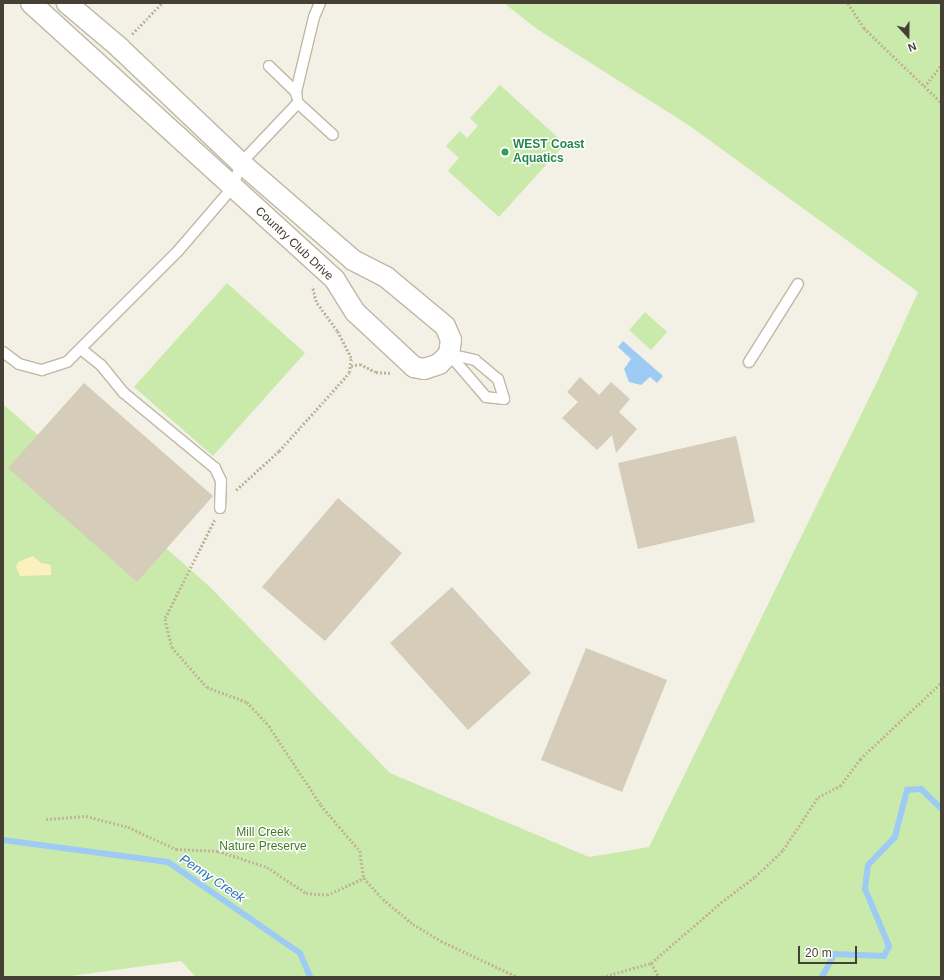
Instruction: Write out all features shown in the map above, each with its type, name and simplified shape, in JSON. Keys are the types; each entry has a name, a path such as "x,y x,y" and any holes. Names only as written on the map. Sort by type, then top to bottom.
{"street":[{"name":"Country Club Drive","path":"31,3 335,280 355,312 414,367"},
{"name":"Country Club Drive","path":"67,3 120,48 241,164 353,260 386,277 445,326 451,340 449,354"},
{"path":"414,367 424,370 439,364 449,354"}],"lane":[{"path":"320,3 314,17 296,92 298,103 333,135"},
{"path":"269,66 296,92"},
{"path":"3,352 19,364 42,370 67,362 178,251 233,187 241,164 298,103"},
{"path":"750,362 798,284"},
{"path":"81,348 101,365 124,393 215,468 221,481 220,508"},
{"path":"449,354 475,360 498,379 504,399 486,397 449,354"}],"path":[{"path":"120,48 162,3"},
{"path":"848,3 864,28 941,102"},
{"path":"924,87 941,66"},
{"path":"311,283 316,302 346,346 351,366"},
{"path":"414,367 394,373 376,372 360,364 351,366 338,387 279,451 243,482 220,508 165,619 172,647 207,687 247,702 269,726 321,806 360,851 364,878 383,900 413,924 518,977"},
{"path":"602,977 651,963 724,900 755,877 782,850 818,798 840,786 860,759 941,683"},
{"path":"46,819 86,816 128,827 176,849 218,851 267,867 306,893 327,895 364,878"},
{"path":"651,963 659,977"}],"green space":[{"name":"Mill Creek Nature Preserve","path":"504,3 941,3 941,977 196,977 181,961 64,977 3,977 3,404 210,587 390,773 589,857 649,847 878,380 918,292 690,126 537,29"},
{"name":"WEST Coast Aquatics","path":"500,85 565,144 499,217 448,171 459,158 446,146 460,131 467,138 478,126 470,118"},
{"path":"227,283 305,353 213,456 134,387"},
{"path":"645,312 667,332 651,350 629,330"}],"sand":[{"path":"33,556 41,563 51,565 51,575 20,576 16,567 18,562"}],"water":[{"path":"623,341 663,376 657,383 650,377 641,385 629,382 624,369 631,359 618,347"}],"building":[{"path":"580,377 599,395 611,382 630,399 619,412 637,429 616,453 612,435 597,450 562,418 578,402 567,392"},
{"path":"84,383 213,496 137,582 8,468"},
{"path":"736,436 755,522 638,549 618,463"},
{"path":"338,498 402,553 325,641 262,587"},
{"path":"452,587 531,673 468,730 390,643"},
{"path":"586,648 667,680 622,792 541,760"}],"waterway":[{"name":"Penny Creek","path":"822,977 834,954 884,956 889,946 865,889 868,865 895,837 907,790 921,789 941,808"},
{"name":"Penny Creek","path":"3,840 168,862 300,953 310,977"}],"place":[{"name":"WEST Coast Aquatics","path":"505,152"}]}
